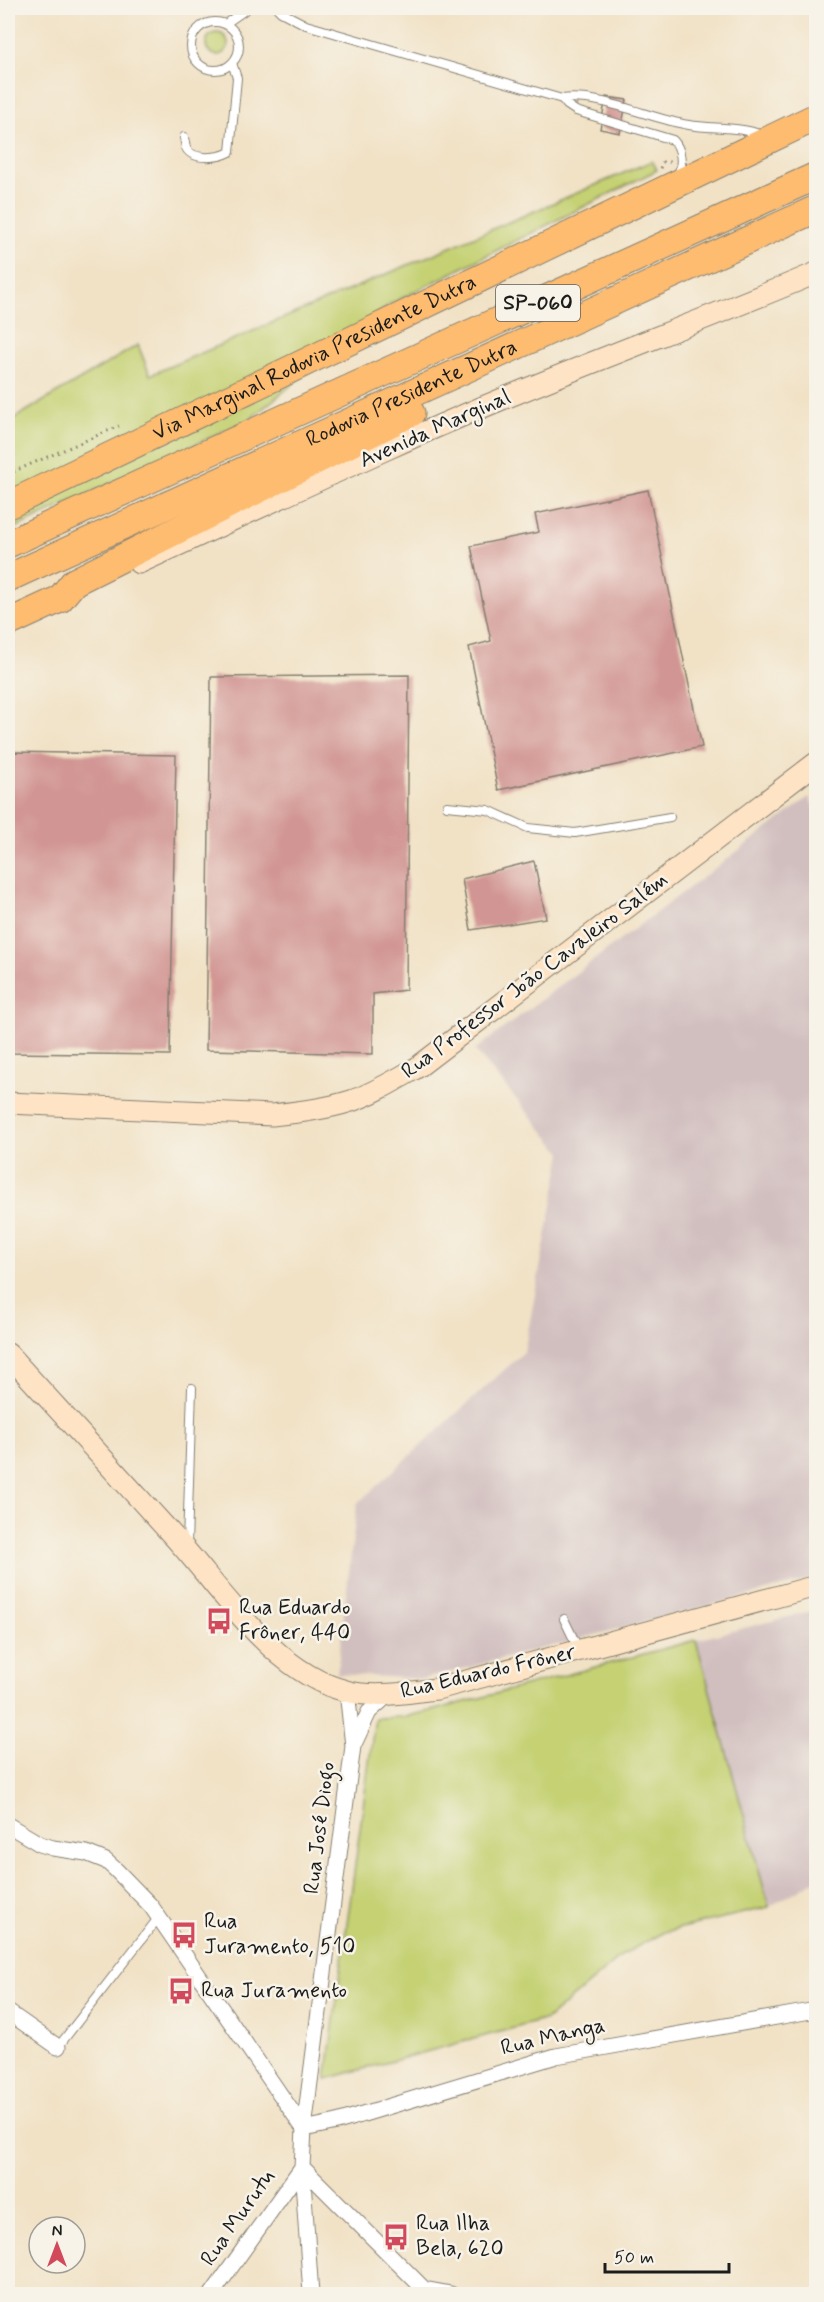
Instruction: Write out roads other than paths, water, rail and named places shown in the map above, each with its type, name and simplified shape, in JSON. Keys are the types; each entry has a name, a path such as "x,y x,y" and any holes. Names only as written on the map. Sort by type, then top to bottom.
{"highway":[{"name":"Via Marginal Rodovia Presidente Dutra","path":"8,505 816,117"},
{"name":"Rodovia Presidente Dutra","path":"8,544 816,176"},
{"name":"Rodovia Presidente Dutra","path":"8,578 816,209"},
{"path":"8,623 60,599 74,582 524,357 556,328"}],"main road":[{"name":"Avenida Marginal","path":"60,599 365,459 516,393 726,311 816,273"},
{"name":"Rua Professor João Cavaleiro Salém","path":"8,1103 272,1114 298,1112 352,1101 390,1083 426,1061 816,763"},
{"name":"Rua Eduardo Frôner","path":"8,1354 276,1651 300,1670 346,1691 388,1695 437,1689 816,1586"}],"street":[{"name":"Rua José Diogo","path":"302,2167 304,2129 353,1746 346,1691"},
{"name":"Rua José Diogo","path":"353,1746 369,1712 388,1695"},
{"path":"8,1825 40,1844 86,1853 106,1861 151,1906 304,2129"},
{"name":"Rua Manga","path":"304,2129 337,2122 556,2056 816,2010"},
{"path":"8,2012 58,2047"},
{"path":"302,2167 425,2292 452,2295"},
{"path":"302,2167 311,2295"},
{"name":"Rua Murutu","path":"212,2295 302,2167"}],"lane":[{"path":"225,24 248,8"},
{"path":"277,8 306,25 562,99 597,102 687,125 751,131 772,138"},
{"path":"210,22 225,24 236,35 239,42 239,50 232,63 225,68 209,69 201,66 192,53 192,38 196,31 210,22"},
{"path":"184,138 190,152 201,156 213,157 230,152 237,78 232,63"},
{"path":"562,99 576,111 673,140 680,150 681,163 680,172 673,186"},
{"path":"447,806 488,810 528,828 575,833 670,818"},
{"path":"187,1551 192,1388"},
{"path":"564,1619 579,1651"},
{"path":"58,2047 159,1917"}],"place":[{"name":"Rua Eduardo Frôner, 440","path":"219,1621"},
{"name":"Rua Juramento, 510","path":"184,1935"},
{"name":"Rua Juramento","path":"181,1991"},
{"name":"Rua Ilha Bela, 620","path":"396,2237"}]}
